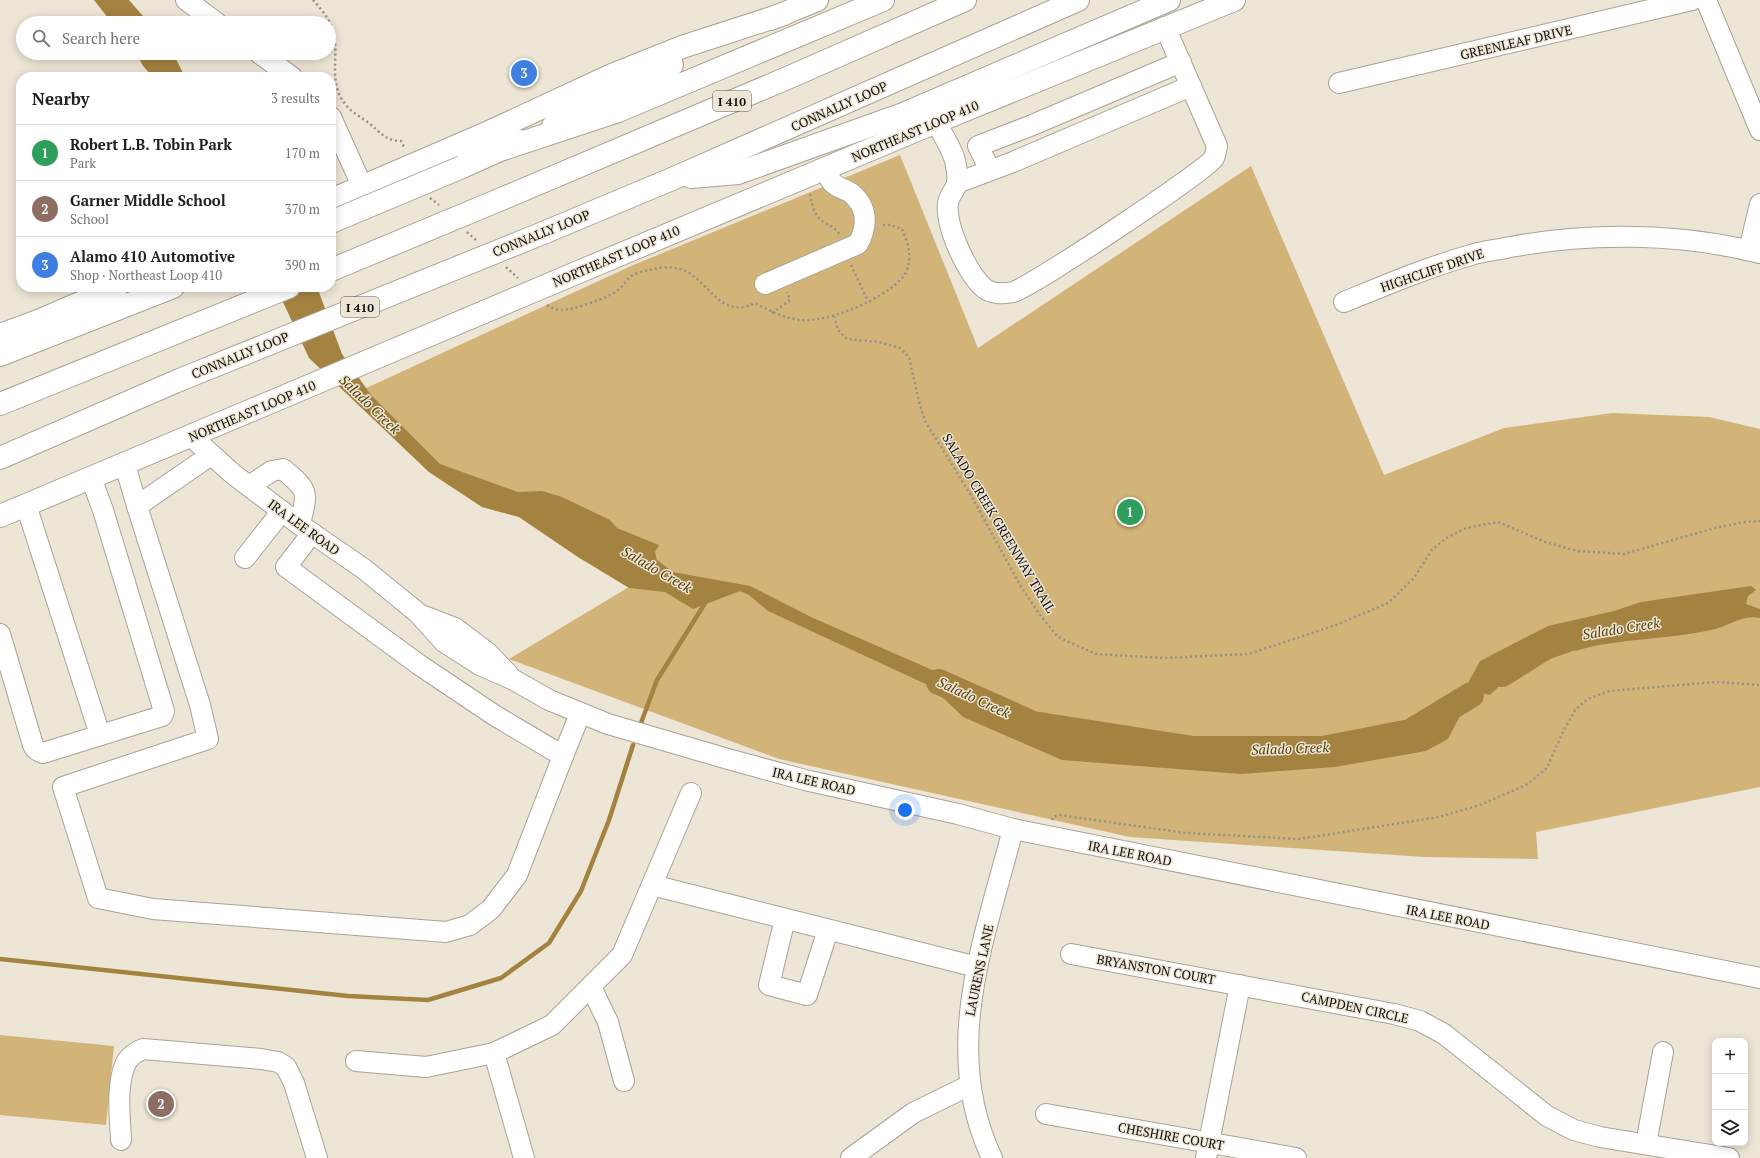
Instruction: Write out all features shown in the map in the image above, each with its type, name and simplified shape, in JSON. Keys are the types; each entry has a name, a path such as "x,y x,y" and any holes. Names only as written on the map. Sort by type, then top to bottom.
{"main road":[{"path":"336,220 502,149 552,126 744,29 817,0"},
{"path":"502,149 618,111 883,0"},
{"name":"I 410","path":"336,268 792,76 965,0"},
{"name":"CONNALLY LOOP","path":"6,457 177,381 543,233 672,179 1078,0"},
{"name":"NORTHEAST LOOP 410","path":"0,516 192,437 252,410 825,168 1165,27 1234,0"},
{"path":"672,179 738,173 814,147 904,114 1167,1"},
{"path":"336,198 496,129 612,75 682,47 784,14"},
{"path":"0,335 38,321 105,292"},
{"path":"0,355 160,292"},
{"path":"0,404 277,292"}],"street":[{"path":"186,0 208,16"},
{"name":"GREENLEAF DRIVE","path":"1339,83 1692,0"},
{"path":"1706,0 1760,130"},
{"path":"936,122 956,164 957,183 948,202 950,223 963,257 972,274 985,289 1002,294 1014,292 1045,275 1123,223 1189,178 1214,158 1217,146 1165,27"},
{"path":"269,60 285,72"},
{"path":"990,170 978,146 1030,126 1181,62"},
{"path":"957,183 1191,86"},
{"path":"336,128 362,186"},
{"path":"773,280 858,244 865,233 866,220 861,207 851,193 836,186 831,181 825,168"},
{"path":"1754,251 1760,204"},
{"name":"HIGHCLIFF DRIVE","path":"1344,302 1412,274 1473,254 1538,242 1604,237 1664,239 1754,251"},
{"name":"IRA LEE ROAD","path":"192,437 211,455 249,486 306,529 364,569 418,613 444,642 480,665 514,680 548,700 608,724 728,760 805,780 958,814 1013,830 1760,978"},
{"path":"137,506 211,455"},
{"path":"124,465 200,705 208,738 63,787 98,898 168,910 446,932 470,925 491,909 517,875 580,714"},
{"path":"249,486 272,471 283,469 300,483 306,498 306,529 286,567 418,664 494,715 563,756"},
{"path":"0,634 35,749 43,753 162,716 164,711 103,510 91,478"},
{"path":"26,505 100,735"},
{"path":"245,558 282,511"},
{"path":"356,1061 426,1067 494,1053 552,1025 622,955 691,794"},
{"name":"LAURENS LANE","path":"992,1158 980,1134 970,1085 967,1056 967,1026 971,996 1013,830"},
{"path":"652,885 978,967"},
{"path":"785,919 769,985 806,995 828,930"},
{"name":"BRYANSTON COURT","path":"1071,954 1240,985"},
{"path":"1208,1151 1240,985"},
{"name":"CAMPDEN CIRCLE","path":"1240,985 1394,1014 1420,1021 1444,1034 1548,1116 1574,1130 1600,1137 1729,1158"},
{"path":"591,986 608,1022 624,1081"},
{"path":"121,1140 119,1097 125,1064 134,1053 143,1049 261,1059 278,1062 286,1067 294,1083 317,1158"},
{"path":"1646,1144 1663,1052"},
{"path":"494,1053 524,1158"},
{"path":"851,1158 913,1113 970,1085"},
{"name":"CHESHIRE COURT","path":"1046,1114 1208,1151 1296,1158"}],"path":[{"path":"313,0 326,16"},
{"path":"335,60 335,72"},
{"path":"336,86 346,105 372,125 382,136 394,141 401,141 407,152 398,155 404,168"},
{"path":"808,190 817,215 824,222 834,226 840,234 845,250 868,301 889,290 903,277 909,260 908,242 902,229 890,225 866,226"},
{"path":"772,313 790,300 773,280"},
{"name":"SALADO CREEK GREENWAY TRAIL","path":"868,301 834,316 838,330 847,339 879,342 900,348 909,357 919,402 925,421 972,497 1020,585 1040,616 1058,638 1096,654 1164,658 1248,654 1336,625 1388,603 1413,579 1432,550 1446,538 1466,528 1498,522 1545,542 1578,551 1624,554 1715,528 1745,522 1760,521"},
{"path":"1050,825 1053,817 1059,815 1186,834 1299,839 1439,817 1480,804 1526,784 1547,768 1563,732 1575,710 1588,699 1609,691 1716,682 1760,685"}],"shaded area":[{"path":"900,155 978,348 1251,166 1384,475 1504,428 1612,413 1709,417 1760,429 1760,787 1536,832 1538,859 1424,857 1130,837 779,759 509,659 629,587 578,557 519,517 482,507 429,472 349,396 631,266"},
{"path":"0,1035 114,1046 106,1125 0,1115"}],"water":[{"path":"94,0 129,0 143,16 107,16"},
{"path":"140,60 176,60 182,72 148,72"},
{"path":"278,292 319,292 342,354 371,395 440,464 518,492 542,491 562,497 610,520 617,528 659,545 655,552 657,560 673,572 750,586 813,618 937,672 996,715 1016,724 1085,742 1144,748 1185,741 1275,753 1308,752 1416,737 1436,725 1443,703 1453,691 1468,683 1480,661 1548,626 1614,611 1641,602 1751,586 1756,590 1748,596 1746,604 1760,609 1760,618 1753,617 1741,619 1717,628 1694,633 1625,641 1575,651 1578,642 1540,647 1490,695 1480,693 1476,704 1462,712 1448,739 1426,751 1335,767 1241,774 1062,760 963,717 932,687 768,611 749,595 740,591 693,609 665,592 629,588 578,557 519,517 482,507 429,472 309,358"}],"waterway":[{"path":"641,723 657,680 707,600"},
{"name":"Salado Creek","path":"1502,674 1545,647 1579,635"},
{"name":"Salado Creek","path":"939,682 1033,724 1193,749 1323,749 1410,732 1471,695"},
{"path":"0,959 348,996 428,1000 501,978 549,943 581,891 609,820 633,745"}],"place":[{"name":"Alamo 410 Automotive","path":"524,73"},
{"name":"Robert L.B. Tobin Park","path":"1130,512"},
{"name":"Garner Middle School","path":"161,1104"}]}
